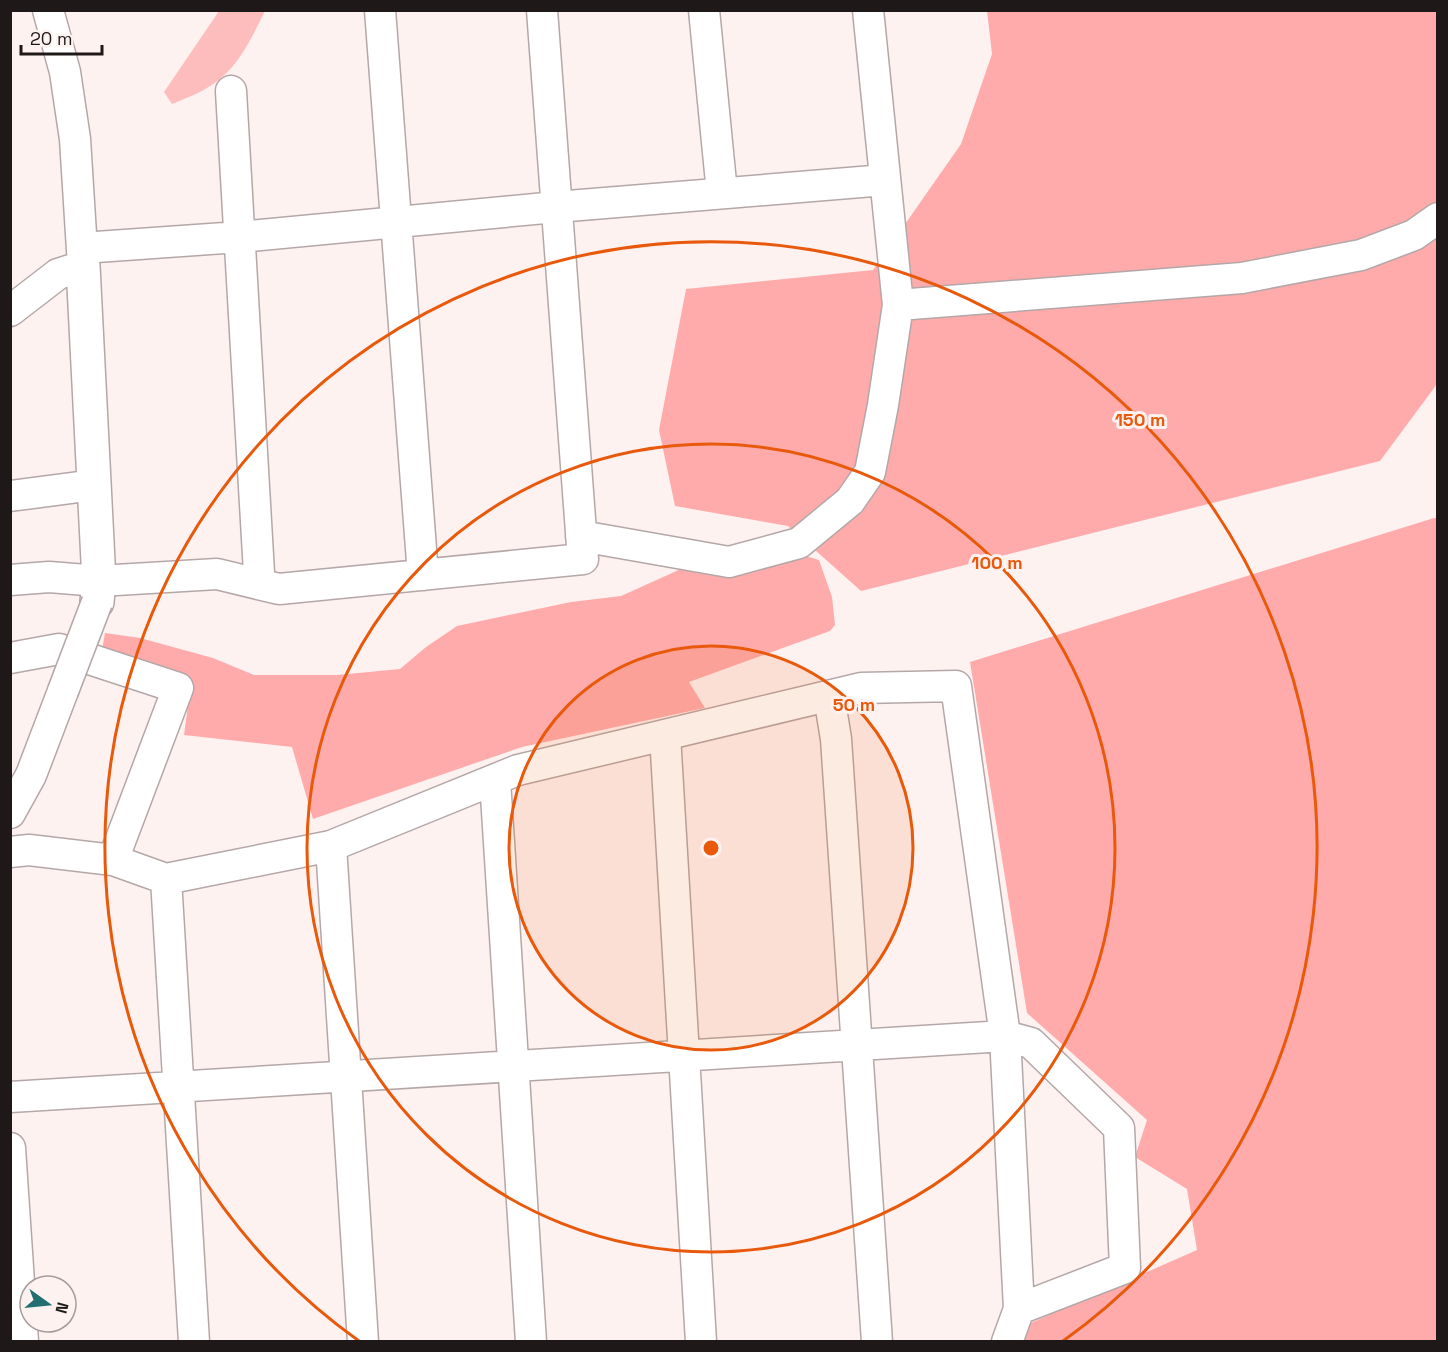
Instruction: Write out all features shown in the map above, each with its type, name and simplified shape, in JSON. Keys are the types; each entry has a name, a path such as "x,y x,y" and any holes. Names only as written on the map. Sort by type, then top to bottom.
{"street":[{"path":"10,813 31,775 98,592 83,257 75,139 65,72 48,10"},
{"path":"380,10 423,575"},
{"path":"10,580 49,577 98,592 217,574 279,589 583,559 542,10"},
{"path":"704,10 722,193"},
{"path":"581,537 729,562 799,543 850,501 870,472 898,305 868,10"},
{"path":"231,91 259,573 256,583"},
{"path":"10,311 83,257 239,237 556,207 885,180"},
{"path":"898,305 1242,278 1361,255 1414,235 1437,218"},
{"path":"10,496 94,484"},
{"path":"10,658 59,649 178,688 112,860"},
{"path":"10,852 29,850 112,860 166,879 331,846 518,770 861,688 956,686 1005,1036 1019,1309 1007,1341"},
{"path":"829,696 836,739 877,1341"},
{"path":"665,735 701,1341"},
{"path":"495,780 531,1341"},
{"path":"331,846 363,1341"},
{"path":"166,879 195,1341"},
{"path":"10,1097 1005,1036 1031,1043 1119,1128 1125,1268 1019,1309"},
{"path":"10,1148 23,1341"}],"shaded area":[{"path":"219,11 265,11 242,54 227,73 203,90 172,104 164,92"},
{"path":"987,11 1437,11 1437,384 1380,461 861,591 788,526 675,506 659,430 686,289 873,270 961,144 992,54"},
{"path":"1437,518 1437,1341 1021,1341 1026,1325 1197,1250 1187,1189 1135,1157 1147,1120 1027,1013 970,662"},
{"path":"793,552 819,560 832,597 835,625 830,631 689,682 705,708 522,747 313,819 292,747 184,735 191,683 102,650 105,633 140,638 213,658 254,675 337,675 400,669 426,647 457,626 571,602 621,596 692,564"}]}
